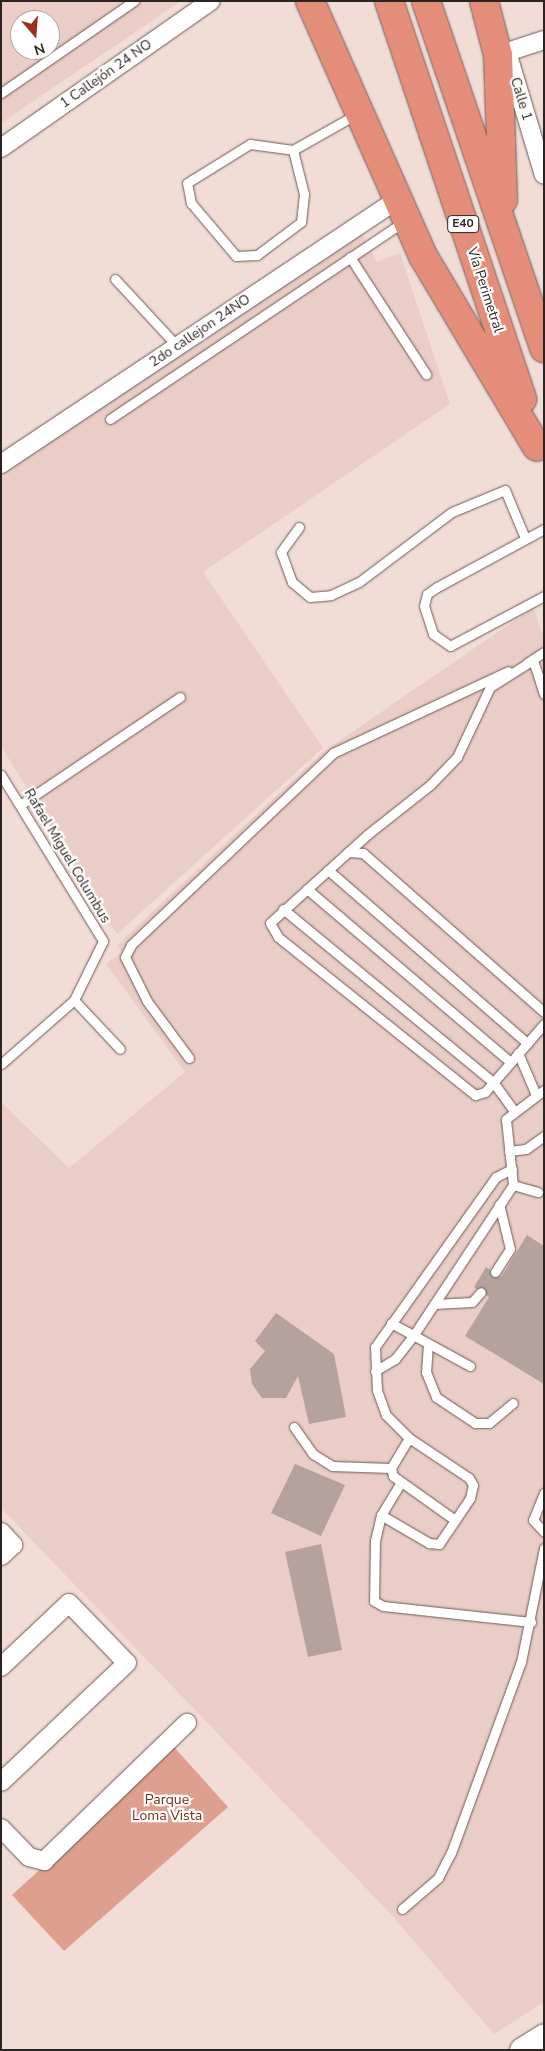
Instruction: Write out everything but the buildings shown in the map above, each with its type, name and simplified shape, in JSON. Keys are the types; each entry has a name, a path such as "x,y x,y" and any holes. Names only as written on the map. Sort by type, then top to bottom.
{"highway":[{"path":"310,1 423,256 541,456"},
{"name":"Vía Perimetral","path":"389,1 541,456"},
{"name":"E40","path":"426,1 544,348"},
{"path":"484,1 502,53 506,236"}],"main road":[{"path":"522,2050 544,2036"}],"street":[{"name":"1 Callejón 24 NO","path":"1,148 211,1"},
{"path":"502,53 544,40"},
{"name":"Calle 1","path":"502,53 544,175"},
{"name":"2do callejon 24NO","path":"1,464 177,346 402,209"},
{"path":"1,1532 13,1545 1,1556"},
{"path":"1,1667 69,1603 127,1663 1,1782"},
{"path":"1,1828 30,1857 44,1861 187,1722"}],"lane":[{"path":"1,93 134,1"},
{"path":"293,150 304,194 301,222 257,255 236,256 190,203 187,183 250,144 293,150 359,113"},
{"path":"110,419 350,257 402,209"},
{"path":"350,257 426,374"},
{"path":"115,279 177,346"},
{"path":"299,527 281,552 292,582 310,597 331,596 359,582 452,512 494,493 505,490 510,493 525,538"},
{"path":"544,529 427,594 424,606 433,634 450,646 544,596"},
{"path":"544,652 490,687 457,757 430,785 348,852 270,923 278,937 470,1092 480,1094 544,1024"},
{"path":"533,660 544,694"},
{"path":"189,1058 147,1001 125,957 131,945 333,753 533,660"},
{"path":"20,805 180,697"},
{"name":"Rafael Miguel Columbus","path":"1,775 103,941 74,1000"},
{"path":"348,852 363,853 544,1012"},
{"path":"328,870 527,1043"},
{"path":"307,889 510,1062"},
{"path":"284,909 493,1082 514,1111"},
{"path":"1,1064 74,1000 120,1049"},
{"path":"375,1371 395,1359 413,1336 513,1185 506,1119 540,1093 518,1053"},
{"path":"509,1151 526,1149 544,1136"},
{"path":"381,1514 429,1544 439,1544 470,1498 473,1485 469,1478 409,1438 386,1415 375,1371 375,1347 496,1177 512,1169"},
{"path":"513,1185 538,1192"},
{"path":"495,1272 510,1249 500,1204"},
{"path":"434,1304 472,1302 481,1292"},
{"path":"391,1323 470,1366"},
{"path":"428,1344 426,1372 436,1396 474,1423 489,1423 513,1403"},
{"path":"294,1427 313,1454 332,1466 391,1468"},
{"path":"409,1438 391,1468 392,1476 455,1520"},
{"path":"401,1482 381,1514 375,1540 374,1601 383,1606 531,1622"},
{"path":"544,1493 536,1505 533,1520 544,1532"},
{"path":"402,1909 438,1878 451,1853 521,1662 531,1622 544,1548"}],"shaded area":[{"path":"1,1 181,1 1,123"},
{"path":"361,232 377,262 400,253 450,404 203,572 323,748 117,934 1,746 1,472"},
{"path":"533,608 544,638 544,2002 494,2034 386,1909 1,1508 1,1102 69,1168 185,1072 106,964 122,952 117,945 323,752"}],"green space":[{"name":"Parque Loma Vista","path":"174,1747 228,1807 64,1951 12,1895"}]}
